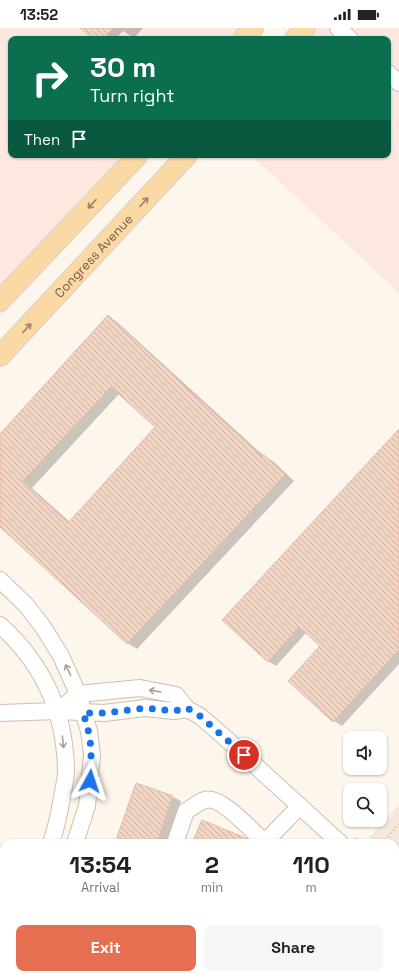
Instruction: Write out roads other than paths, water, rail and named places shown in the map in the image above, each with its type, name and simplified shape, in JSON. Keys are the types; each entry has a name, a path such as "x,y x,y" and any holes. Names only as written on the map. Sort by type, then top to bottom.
{"main road":[{"path":"246,36 253,28"},
{"path":"298,36 305,28"},
{"path":"0,301 135,158"},
{"name":"Congress Avenue","path":"0,356 184,158"}],"street":[{"path":"338,28 347,36"},
{"path":"391,76 399,83"},
{"path":"0,580 26,605 43,627 62,656 78,694 89,731 92,755 87,806 76,839"},
{"path":"0,625 22,647 39,671 47,685 58,711 61,723 66,772 58,824 52,839"},
{"path":"58,711 78,694 140,688 176,694 187,708 200,716 222,734 336,839"},
{"path":"0,713 58,711 104,713 145,708 174,711 187,708"},
{"path":"176,839 186,812 206,800 215,800 227,808 260,839"},
{"path":"268,839 300,806"}]}
